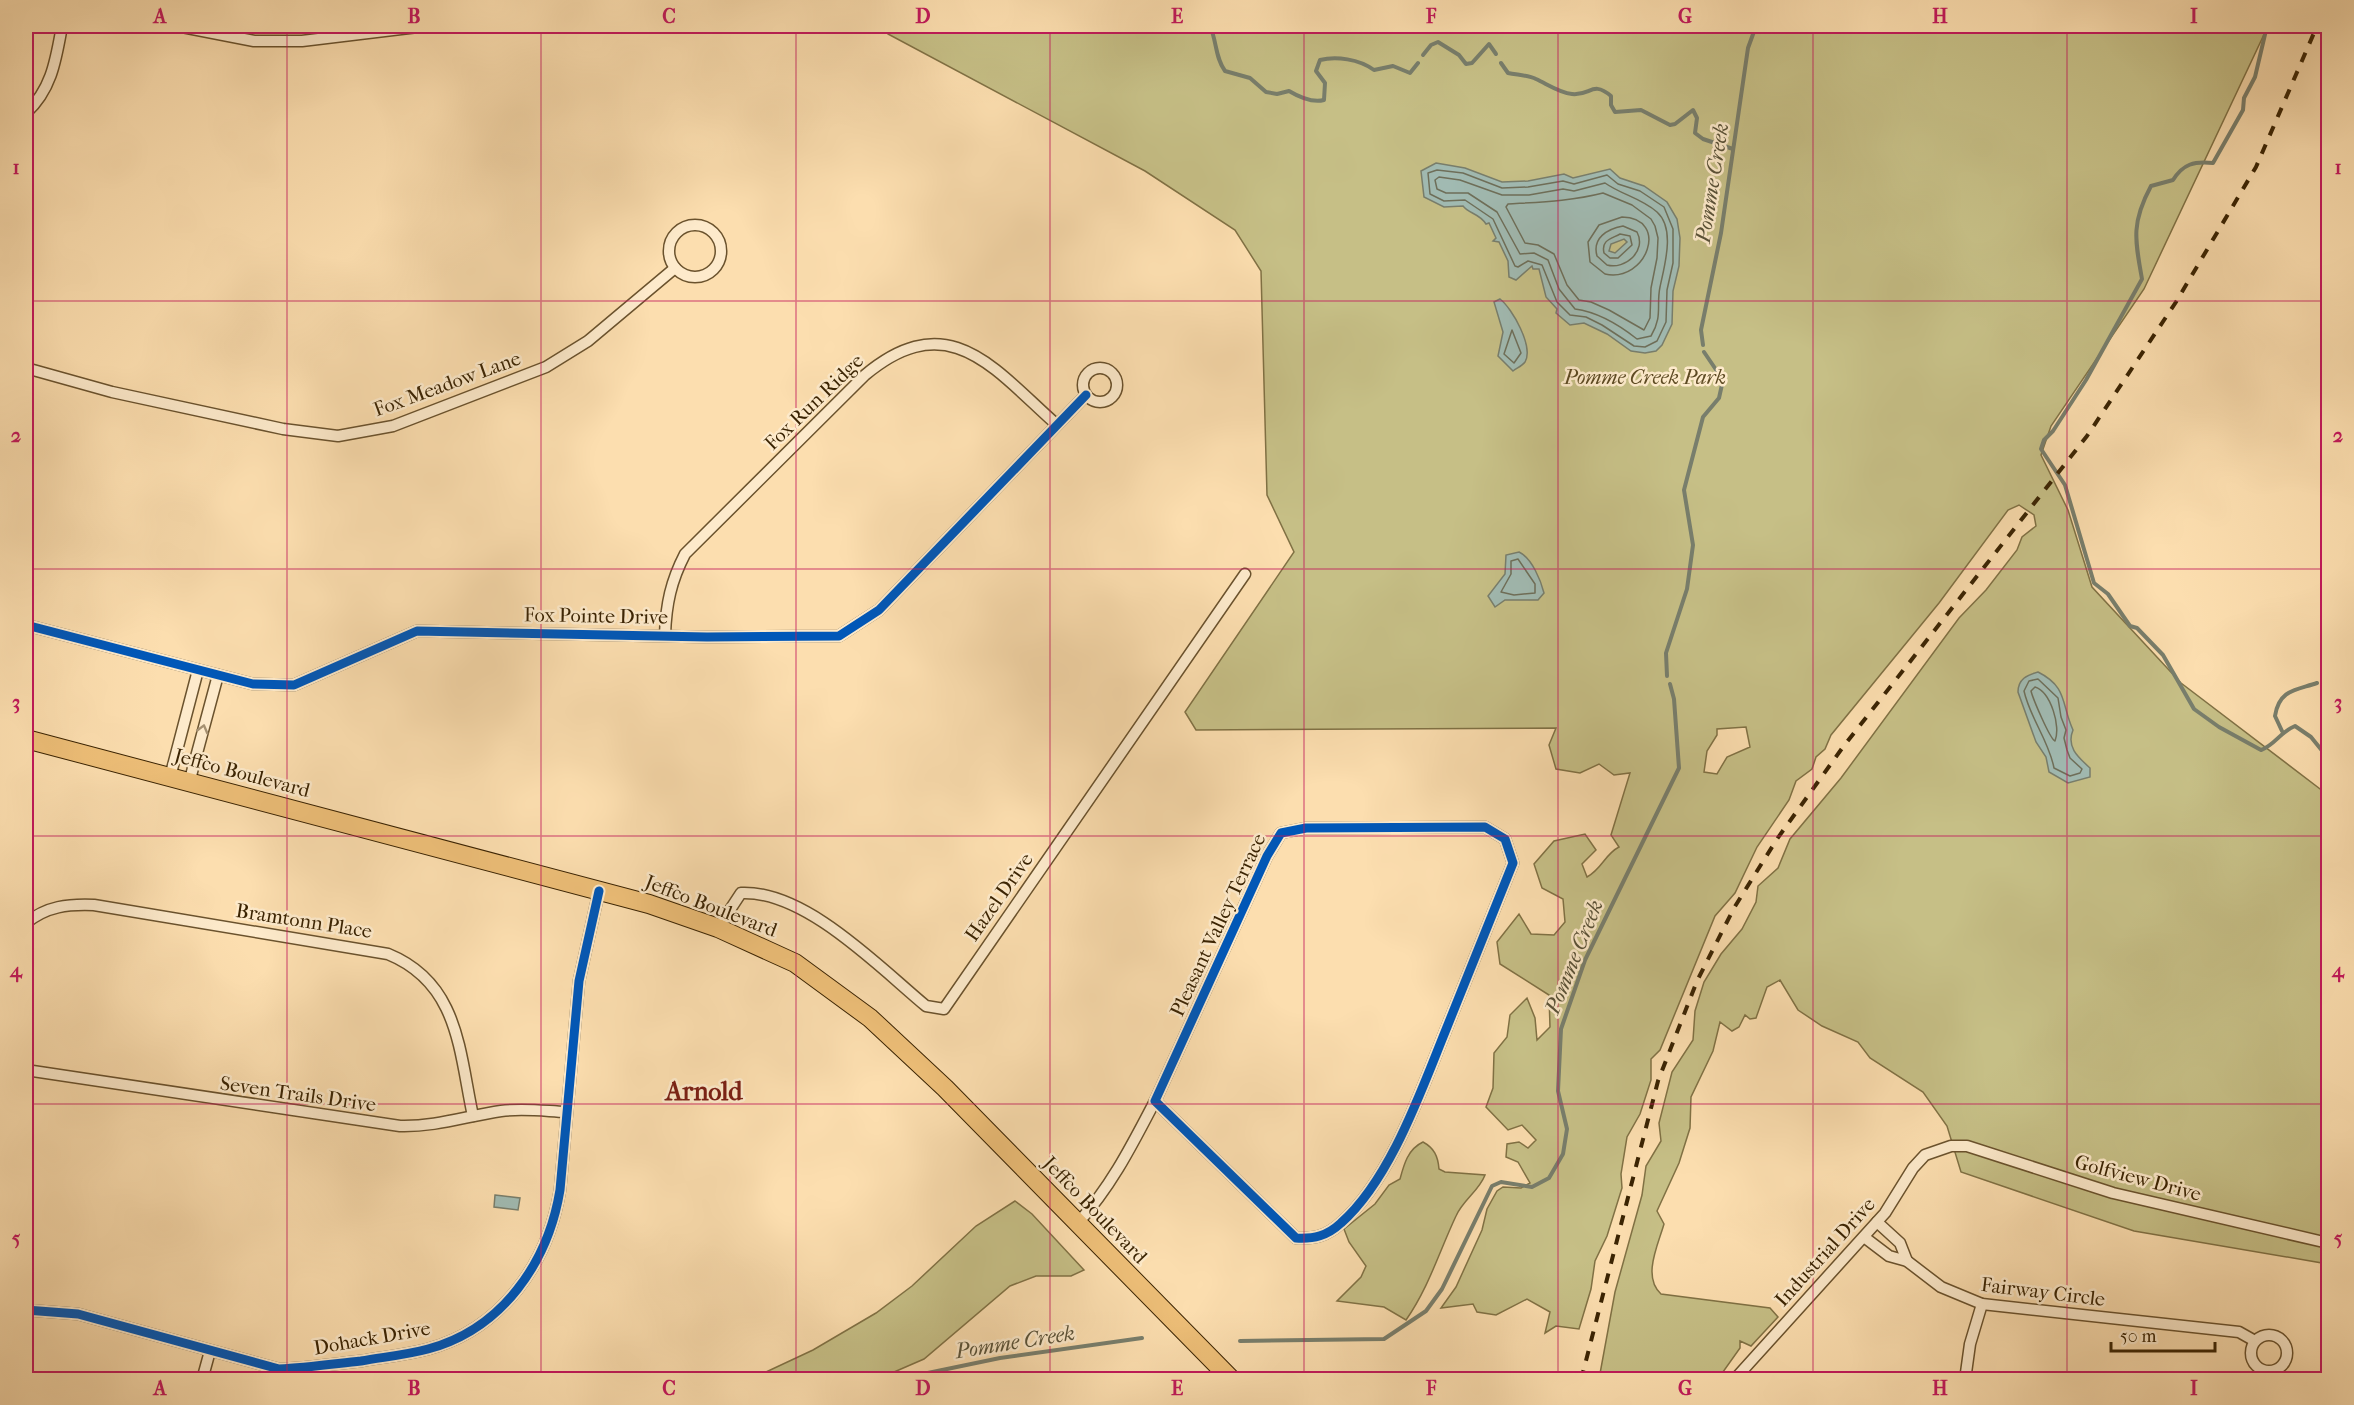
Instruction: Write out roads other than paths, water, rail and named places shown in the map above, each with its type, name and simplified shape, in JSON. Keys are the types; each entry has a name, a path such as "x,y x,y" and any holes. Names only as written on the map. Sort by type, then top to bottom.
{"main road":[{"name":"Jeffco Boulevard","path":"26,739 649,904 718,928 795,963 870,1018 945,1088 1232,1380"}],"street":[{"path":"26,113 45,90 53,74 62,26"},
{"path":"177,26 254,41 302,41 426,26"},
{"path":"696,225 705,227 718,237 721,254 713,270 706,275 689,277 675,268 668,252 669,244 680,230 696,225"},
{"name":"Fox Meadow Lane","path":"26,368 112,392 283,429 320,435 346,435 393,426 546,367 588,341 675,268"},
{"name":"Fox Run Ridge","path":"665,634 666,603 672,578 685,554 865,375 888,357 931,345 970,352 990,363 1056,424"},
{"name":"Fox Pointe Drive","path":"26,625 253,684 294,685 417,631 839,636 879,610 1086,394"},
{"name":"Hazel Drive","path":"718,928 741,893 758,892 809,911 926,1006 944,1009 1245,574"},
{"path":"170,777 198,670"},
{"path":"189,783 218,675"},
{"name":"Pleasant Valley Terrace","path":"1077,1224 1099,1200 1125,1159 1155,1101 1267,856 1281,833 1306,828 1485,827 1505,839 1513,863 1422,1091 1396,1147 1364,1196 1341,1223 1315,1239 1296,1238 1155,1101"},
{"name":"Dohack Drive","path":"26,1310 78,1314 262,1367 304,1368 430,1349 483,1322 525,1281 547,1240 560,1190 579,981 599,891"},
{"name":"Bramtonn Place","path":"26,923 49,909 67,904 94,905 377,952 404,960 429,979 447,1007 457,1037 473,1116"},
{"name":"Seven Trails Drive","path":"26,1070 392,1125 426,1125 526,1109 566,1112"},
{"name":"Golfview Drive","path":"1940,1149 1967,1146 2113,1193 2328,1242"},
{"name":"Industrial Drive","path":"1734,1380 1878,1222 1913,1168 1925,1155 1940,1149"},
{"name":"Fairway Circle","path":"1878,1222 1896,1239 1907,1261"},
{"name":"Fairway Circle","path":"1864,1237 1884,1252 1907,1261 1941,1287 1982,1304 2238,1332 2255,1341"},
{"path":"1884,1252 1896,1239"},
{"path":"1965,1380 1972,1338 1982,1304"},
{"path":"202,1380 210,1352"}],"water":[{"path":"1436,163 1465,168 1502,182 1528,181 1564,174 1573,178 1610,169 1620,178 1644,186 1667,202 1677,219 1680,238 1679,266 1673,291 1672,324 1662,345 1656,351 1645,353 1631,351 1607,334 1584,323 1570,325 1556,313 1557,309 1546,297 1539,269 1533,269 1532,266 1516,280 1509,277 1508,261 1499,242 1493,241 1496,238 1489,223 1486,224 1463,206 1444,207 1424,197 1421,171","holes":["1624,239 1627,242 1615,253 1609,251 1611,244"]},
{"path":"1500,299 1516,319 1527,347 1525,362 1513,371 1498,356 1503,332 1494,302"},
{"path":"1519,552 1532,564 1544,593 1538,600 1505,600 1495,607 1488,596 1505,574 1506,555"},
{"path":"2038,672 2048,678 2059,690 2073,730 2072,747 2090,768 2090,777 2068,783 2049,772 2046,757 2036,742 2018,692 2024,678"},
{"path":"495,1195 520,1198 518,1210 494,1207"}],"waterway":[{"path":"1210,26 1219,60 1225,71 1250,78 1266,92 1277,94 1289,91 1310,100 1324,100 1325,83 1316,71 1320,60 1347,59 1374,70 1393,66 1410,73 1418,63"},
{"name":"Pomme Creek","path":"1703,345 1701,330 1721,233 1748,48 1756,26"},
{"path":"2267,26 2255,77 2244,98 2243,110 2213,163 2190,165 2181,170 2173,180 2151,186 2140,211 2136,232 2142,279 2086,380 2053,431 2044,440 2041,449 2065,485 2094,583 2108,594 2130,626 2137,628 2163,655 2194,709 2219,727 2261,750 2295,726 2311,737 2328,758"},
{"path":"1423,55 1431,45 1438,42 1459,55 1466,64 1472,63 1489,44 1496,54"},
{"path":"1501,63 1508,73 1533,78 1567,93 1578,94 1595,89 1605,91 1611,96 1611,105 1615,112 1641,110 1670,125 1675,124 1693,110 1697,118 1695,133 1703,139 1733,149"},
{"name":"Pomme Creek","path":"1667,676 1666,653 1687,589 1693,545 1684,490 1703,417 1719,398 1723,380 1704,352"},
{"path":"2282,731 2275,716 2280,700 2296,689 2317,683"},
{"name":"Pomme Creek","path":"1240,1341 1384,1339 1426,1311 1442,1289 1492,1186 1501,1182 1532,1187 1549,1178 1563,1154 1567,1129 1558,1091 1561,1029 1585,960 1679,768 1674,699 1670,684"},
{"name":"Pomme Creek","path":"894,1380 1000,1358 1142,1338"}],"railway":[{"path":"1581,1380 1658,1081 1697,981 1734,908 1777,839 1843,747 2087,436 2176,302 2256,167 2317,26"}],"district":[{"name":"Arnold","path":"704,1091"}],"park label":[{"name":"Pomme Creek Park","path":"1645,377"}]}
